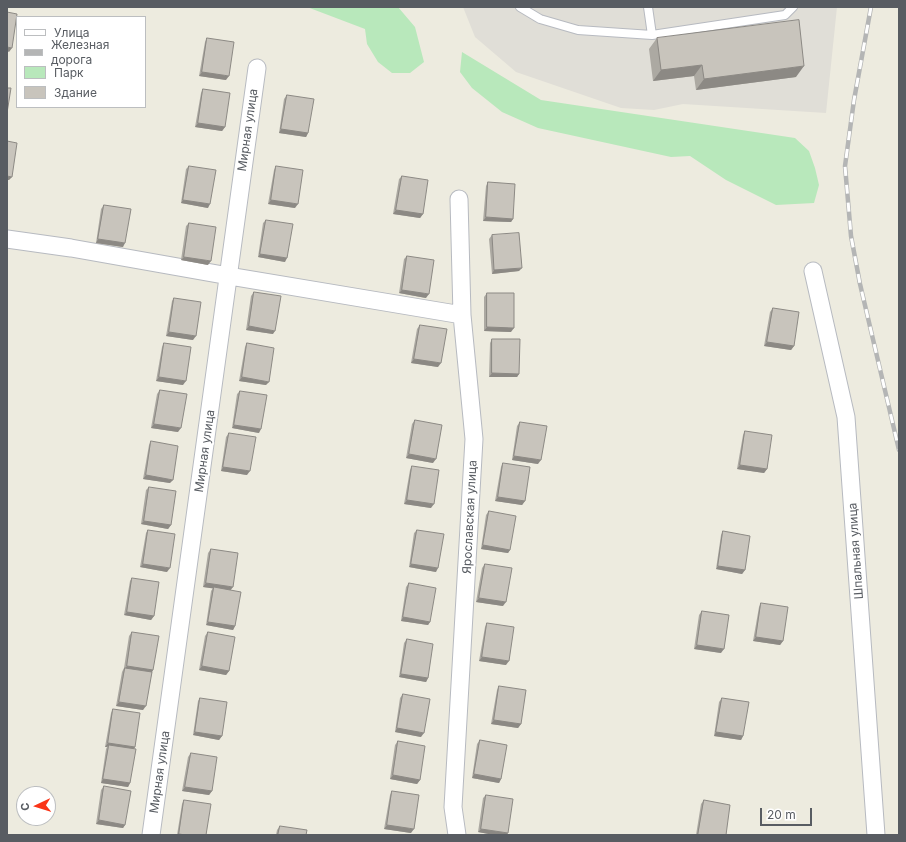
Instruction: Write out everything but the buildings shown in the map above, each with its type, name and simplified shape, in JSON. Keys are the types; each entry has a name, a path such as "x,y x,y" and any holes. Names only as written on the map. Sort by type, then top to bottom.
{"street":[{"name":"Мирная улица","path":"151,835 257,68"},
{"name":"Ярославская улица","path":"457,835 453,807 474,438 462,315 459,199"},
{"path":"7,239 71,248 462,315"},
{"name":"Шпальная улица","path":"813,271 846,417 876,835"}],"lane":[{"path":"520,7 540,19 578,30 652,35 785,16 793,7"},
{"path":"648,7 652,35"}],"shaded area":[{"path":"463,7 837,7 826,113 683,104 654,110 621,108 516,72 475,37"}],"green space":[{"path":"307,7 398,7 415,27 424,62 410,73 392,73 378,62 367,44 365,29"},
{"path":"462,52 541,100 795,138 809,151 815,168 819,185 814,203 776,205 726,180 690,156 671,157 538,128 502,112 472,88 460,72"}],"railway":[{"path":"871,7 854,100 845,166 851,236 860,284 899,450"}]}
